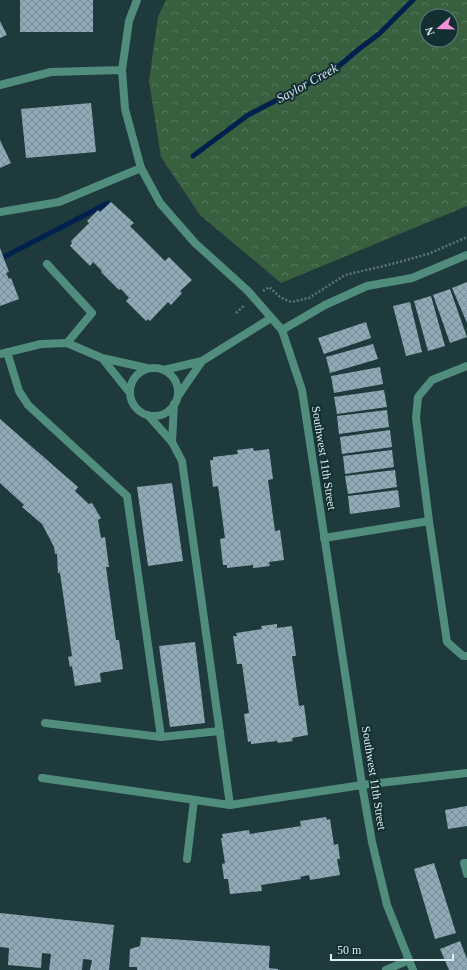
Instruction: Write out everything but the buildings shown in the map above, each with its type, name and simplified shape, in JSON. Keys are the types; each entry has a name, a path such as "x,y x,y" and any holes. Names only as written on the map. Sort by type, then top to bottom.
{"street":[{"name":"Southwest 11th Street","path":"137,0 129,21 122,70 125,109 141,168 160,203 195,243 248,290 282,330 302,390 372,842 387,905 413,970"},
{"path":"0,85 51,72 122,70"},
{"path":"0,212 59,202 141,168"},
{"path":"282,330 325,305 367,286 412,278 467,255"},
{"path":"47,264 92,313 67,343"},
{"path":"164,370 202,361 271,318"},
{"path":"161,737 127,496 28,405 19,391 3,353 41,344 67,343 102,358 147,368 164,370 176,381 178,389 172,442"},
{"path":"102,358 130,393"},
{"path":"147,368 134,378 130,386 130,393 135,407 148,415 156,416 169,410 176,401 182,388 202,361"},
{"path":"467,366 432,380 418,397 416,418 429,521 447,642 463,656 467,656"},
{"path":"148,415 172,442 182,461 230,806"},
{"path":"324,538 429,521"},
{"path":"45,723 161,737 220,731"},
{"path":"42,778 230,806 362,785 467,773"},
{"path":"187,859 194,800"},
{"path":"466,863 467,874"},
{"path":"386,970 409,960"}],"path":[{"path":"236,313 269,287 280,297 291,302 309,298 345,275 428,254 467,237"}],"green space":[{"path":"166,0 467,0 467,206 281,283 200,215 161,157 149,81 158,17"}],"waterway":[{"name":"Saylor Creek","path":"193,156 248,115 333,71 379,34 413,0"},
{"name":"Saylor Creek","path":"0,259 108,203"}]}
